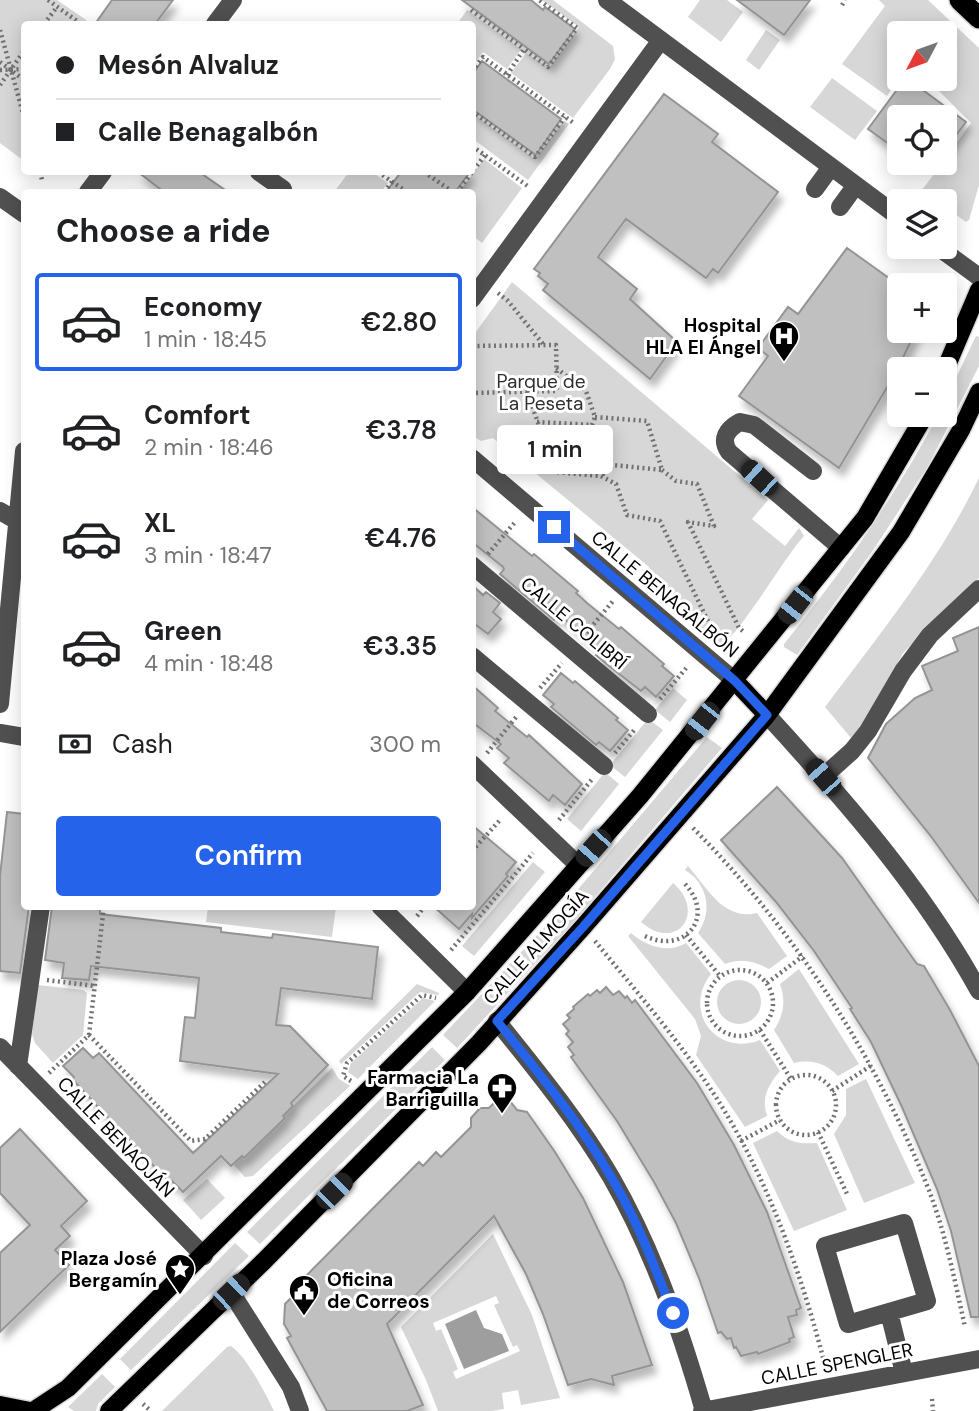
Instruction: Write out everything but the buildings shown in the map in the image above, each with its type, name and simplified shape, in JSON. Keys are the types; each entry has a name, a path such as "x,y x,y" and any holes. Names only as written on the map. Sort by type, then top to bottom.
{"highway":[{"path":"960,0 979,18"}],"main road":[{"path":"951,357 979,290"},
{"name":"CALLE ALMOGÍA","path":"109,1411 451,1072 583,927 767,715 901,532 961,430 979,392"},
{"name":"CALLE ALMOGÍA","path":"31,1411 68,1388 467,992 649,785 735,681 865,518 918,427"},
{"path":"735,681 767,715"},
{"path":"0,1405 31,1411"}],"street":[{"path":"217,21 233,0"},
{"path":"607,0 887,208"},
{"path":"476,294 661,40"},
{"path":"815,189 831,167"},
{"path":"263,175 282,189"},
{"path":"840,207 856,185"},
{"path":"0,197 21,212"},
{"path":"954,259 979,277"},
{"path":"813,471 754,425 740,422 730,428 724,437 724,445 729,452 841,548"},
{"name":"CALLE BENAGALBÓN","path":"476,461 735,681"},
{"path":"0,511 21,523 2,658 0,704"},
{"name":"CALLE COLIBRÍ","path":"476,568 648,713"},
{"path":"823,777 852,751 868,731 903,671 930,635 979,590"},
{"path":"476,659 604,766"},
{"path":"767,715 823,777 913,887 964,963 979,991"},
{"path":"0,733 21,736"},
{"path":"479,760 578,865"},
{"path":"18,1066 40,910"},
{"path":"384,910 467,992"},
{"path":"497,1021 540,1072 584,1133 636,1223 673,1313 703,1411"},
{"name":"CALLE BENAOJÁN","path":"0,1047 204,1255"},
{"path":"904,1223 927,1301 889,1312 848,1324 825,1246 904,1223"},
{"path":"231,1292 291,1387 300,1411"},
{"path":"889,1312 904,1373"},
{"name":"CALLE SPENGLER","path":"703,1411 979,1359"}],"path":[{"path":"48,0 78,21"},
{"path":"471,10 548,67 577,28 539,0"},
{"path":"46,21 57,7"},
{"path":"0,30 21,106"},
{"path":"507,75 524,49"},
{"path":"0,85 21,55"},
{"path":"476,65 482,57 575,124"},
{"path":"0,62 21,78"},
{"path":"0,70 21,69"},
{"path":"476,114 535,157 565,117"},
{"path":"476,149 529,187"},
{"path":"476,166 485,155"},
{"path":"41,175 42,180"},
{"path":"382,175 402,189"},
{"path":"429,175 450,189"},
{"path":"457,189 469,175"},
{"path":"386,189 392,182"},
{"path":"502,296 544,345"},
{"path":"476,346 556,345 557,391 476,393"},
{"path":"537,422 592,425 595,417 586,391 556,368"},
{"path":"527,391 555,472 601,476 616,484 627,515 660,521 719,646"},
{"path":"595,417 647,421 662,470"},
{"path":"601,476 613,465 662,470 676,481 697,484 714,526 688,522 739,628 744,632"},
{"path":"476,566 517,519"},
{"path":"479,760 614,600"},
{"path":"556,824 690,663"},
{"path":"680,815 733,868 803,956 872,1065 925,1179 942,1233 965,1327"},
{"path":"476,847 500,820"},
{"path":"451,950 533,853"},
{"path":"645,936 674,942 686,935 697,922 698,913 692,891 685,884"},
{"path":"36,1086 89,1035 104,910"},
{"path":"417,916 422,910"},
{"path":"583,927 640,995 702,1076 741,1141 788,1247 809,1306 831,1385"},
{"path":"686,935 720,976"},
{"path":"767,983 803,956"},
{"path":"739,969 750,971 767,983 772,992 772,1013 760,1030 738,1037 726,1034 716,1027 706,1006 712,984 720,976 739,969"},
{"path":"31,979 95,986"},
{"path":"343,1076 347,1063 422,995 442,999"},
{"path":"760,1030 791,1079"},
{"path":"89,1035 191,1141 205,1139 266,1081"},
{"path":"832,1091 872,1065"},
{"path":"809,1075 826,1083 832,1091 835,1111 832,1120 818,1132 806,1135 796,1133 780,1120 776,1102 778,1092 791,1079 809,1075"},
{"path":"741,1141 780,1120"},
{"path":"818,1132 848,1196"},
{"path":"932,1399 933,1411"}],"green space":[{"path":"0,0 57,0 88,21 21,21 21,159 0,143"},
{"path":"542,0 553,0 613,46 615,59 610,69 573,118 511,73 526,53 549,68 579,27"},
{"path":"700,0 727,0 743,12 721,42 688,17"},
{"path":"879,0 928,0 950,21 887,21 887,91 890,91 887,96 842,64 885,6"},
{"path":"467,10 521,49 507,69 483,52 476,62 476,21 459,21"},
{"path":"957,27 979,48 979,185 969,220 966,222 957,216 957,189 923,189 933,175 957,175 957,142 971,123 957,109 957,105 953,105 939,91 957,91"},
{"path":"766,30 780,40 759,70 746,60"},
{"path":"832,78 877,111 855,140 810,107"},
{"path":"476,116 535,159 564,121 569,124 528,180 476,141"},
{"path":"484,159 522,188 482,243 476,238 476,189 461,189 472,175 476,175 476,170"},
{"path":"347,175 376,175 388,183 383,189 336,189"},
{"name":"Parque de La Peseta","path":"512,282 768,500 752,519 785,546 799,528 804,536 727,641 719,646 649,586 649,567 493,438 481,441 476,438 476,332"},
{"path":"976,336 979,337 979,366 957,409 957,376"},
{"path":"931,427 948,427 928,466 872,552 797,655 784,647 867,533"},
{"path":"979,478 979,578 903,653 865,723 851,738 825,707 927,568"},
{"path":"673,688 687,700 670,722 655,710"},
{"path":"648,719 663,730 625,777 610,765"},
{"path":"707,737 722,748 571,925 457,1048 443,1035 558,913"},
{"path":"605,772 619,784 581,831 567,819"},
{"path":"533,862 545,872 474,956 462,946"},
{"path":"688,866 726,908 745,914 757,913 787,956 769,969 747,961 725,964 698,933 706,916 706,898 699,883 685,870"},
{"path":"673,883 682,892 686,902 686,920 682,927 675,931 655,931 641,922"},
{"path":"208,910 336,910 332,937 206,922"},
{"path":"631,933 643,942 657,947 672,948 686,943 711,974 703,988 700,1002 702,1016 708,1027 730,1042 744,1044 760,1040 780,1071 767,1092 767,1116 745,1127 696,1055 701,1036 695,1019 628,936"},
{"path":"799,969 859,1064 838,1076 818,1063 794,1063 774,1030 783,1008 780,984"},
{"path":"739,980 755,986 761,1002 755,1018 739,1024 723,1018 717,1002 723,986"},
{"path":"417,984 439,993 420,992 341,1064 339,1061"},
{"path":"38,985 83,990 87,993 83,1035 53,1063 35,1043 32,1034"},
{"path":"423,998 435,1001 358,1079 348,1072 351,1063"},
{"path":"432,1047 445,1060 260,1244 247,1232"},
{"path":"332,1068 339,1079 350,1086 253,1176 245,1177 233,1164 241,1156 244,1158 285,1119 283,1116"},
{"path":"866,1079 915,1183 864,1203 834,1134 846,1115 846,1089"},
{"path":"777,1131 795,1142 817,1143 847,1210 794,1231 753,1143"},
{"path":"207,1179 225,1198 201,1220 183,1200"},
{"path":"493,1234 532,1315 560,1398 521,1405 518,1390 502,1393 504,1409 438,1411 401,1327","holes":["496,1296 499,1303 494,1305 513,1347 517,1345 520,1351 456,1379 453,1372 458,1369 441,1329 436,1331 433,1323"]},
{"path":"235,1243 249,1256 131,1370 120,1359"},
{"path":"231,1346 261,1385 274,1411 162,1411 227,1347"},
{"path":"102,1374 115,1387 98,1404 96,1411 74,1411 68,1407"}],"shaded area":[{"path":"476,1310 484,1328 502,1334 509,1351 464,1369 445,1324"}],"place":[{"name":"Hospital HLA El Ángel","path":"784,363"},
{"name":"Farmacia La Barriguilla","path":"502,1115"},
{"name":"Plaza José Bergamín","path":"180,1296"},
{"name":"Oficina de Correos","path":"304,1317"}],"route":[{"path":"554,527 735,681 767,715 583,927 497,1021 540,1072 584,1133 636,1223 673,1313"}]}
